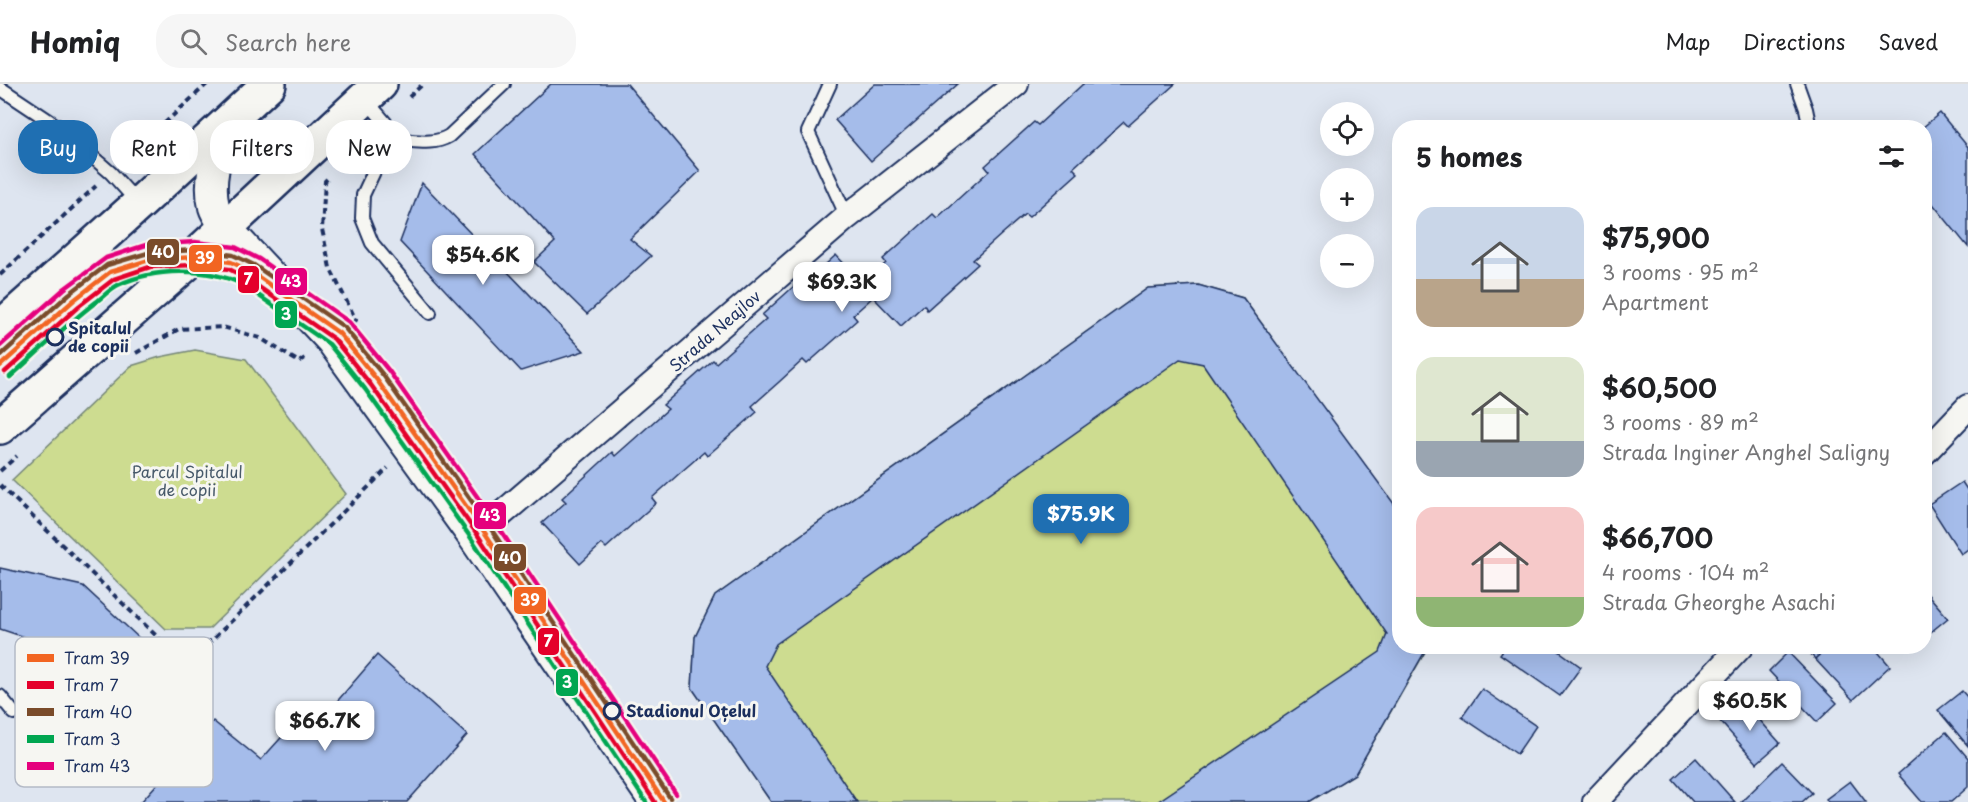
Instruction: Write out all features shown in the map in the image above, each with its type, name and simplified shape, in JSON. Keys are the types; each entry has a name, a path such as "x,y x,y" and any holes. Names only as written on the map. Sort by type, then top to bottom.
{"main road":[{"path":"231,120 269,84"},
{"path":"0,427 226,228 376,101"},
{"path":"0,328 210,139"}],"street":[{"name":"Strada Neajlov","path":"472,535 483,530 847,217 1016,84"},
{"path":"213,174 211,183 215,209 226,228 331,340 472,535 655,802"},
{"path":"1932,438 1968,407"},
{"path":"1594,802 1733,654"}],"lane":[{"path":"412,141 434,142 449,136 504,84"},
{"path":"830,84 808,132 847,217"},
{"path":"1797,84 1808,120"},
{"path":"0,88 57,126 111,173 139,204"},
{"path":"376,101 388,120"},
{"path":"374,174 363,195 362,218 372,243 430,314"},
{"path":"0,696 14,713"}],"path":[{"path":"376,101 423,84"},
{"path":"128,358 179,329 223,327 260,338 299,362 356,320 330,268 322,229 325,180 331,174"},
{"path":"213,640 410,447"},
{"path":"0,471 26,448"},
{"path":"0,486 157,637"}],"green space":[{"name":"Stadionul Oțelul","path":"1198,285 1243,298 1392,502 1392,654 1424,654 1355,774 1309,802 771,802 692,688 695,637 715,596 1148,288"},
{"name":"Parcul Spitalul de copii","path":"195,350 246,359 346,494 209,629 166,629 12,480 131,366"}],"building":[{"path":"551,84 627,84 700,171 630,239 651,256 587,314 534,262 555,242 475,154"},
{"path":"875,84 958,84 871,161 835,120"},
{"path":"1083,84 1175,84 1128,126 1124,122 1073,168 1078,173 1029,217 1025,214 973,260 978,264 927,310 924,305 901,326 873,297 853,315 857,320 807,364 803,360 752,406 757,412 707,456 704,452 652,498 656,503 606,548 602,544 580,564 542,523 566,502 562,498 612,452 615,456 668,409 663,405 713,360 716,363 766,319 762,315 813,269 816,273 836,255 863,284 886,263 883,259 933,214 937,218 989,171 985,166 1034,122 1038,125"},
{"path":"1940,113 1968,147 1968,247 1932,203 1932,120"},
{"path":"422,183 584,351 521,371 400,242"},
{"path":"1198,285 1243,298 1392,501 1392,654 1423,654 1355,774 1309,802 1157,802 1380,652 1387,634 1203,364 1180,359 776,644 765,666 857,802 771,802 692,688 695,637 715,596 1148,288"},
{"path":"1962,482 1968,491 1968,549 1961,554 1932,509 1932,502"},
{"path":"0,568 83,586 138,637 24,637 0,629"},
{"path":"1932,599 1948,618 1932,631"},
{"path":"1500,654 1563,654 1581,667 1560,696"},
{"path":"1786,654 1790,654 1837,703 1817,722 1769,671"},
{"path":"1810,654 1820,654 1815,659"},
{"path":"1820,654 1880,654 1890,666 1853,700 1815,659"},
{"path":"377,655 467,735 407,802 141,802 154,787 213,787 213,721 261,760 307,709 321,720"},
{"path":"1482,689 1536,726 1517,754 1462,717"},
{"path":"1962,691 1968,698 1968,746 1938,710"},
{"path":"1742,700 1780,743 1757,763 1719,720"},
{"path":"1946,732 1968,758 1968,787 1951,802 1922,802 1898,774"},
{"path":"1696,758 1735,802 1693,802 1673,779"},
{"path":"1782,762 1812,793 1802,802 1741,802"},
{"path":"1850,781 1866,802 1828,802 1826,799"}],"tram line":[{"name":"43","path":"0,346 64,289 106,258 146,245 195,242 235,247 259,259 349,322 389,371 495,522 676,794"},
{"name":"40","path":"0,356 69,294 107,265 148,253 194,250 233,255 254,265 344,327 383,375 489,526 670,798"},
{"name":"39","path":"0,366 74,300 110,272 149,260 194,257 231,262 250,271 339,333 377,380 483,530 664,802"},
{"name":"7","path":"5,372 79,306 114,279 150,267 194,265 229,269 246,278 334,339 371,385 477,534 655,802"},
{"name":"3","path":"10,377 109,291 132,279 164,273 196,272 228,278 242,284 329,344 365,389 471,538 646,802"}],"place":[{"name":"Spitalul de copii","path":"55,337"},
{"name":"Stadionul Oțelul","path":"612,711"}]}
